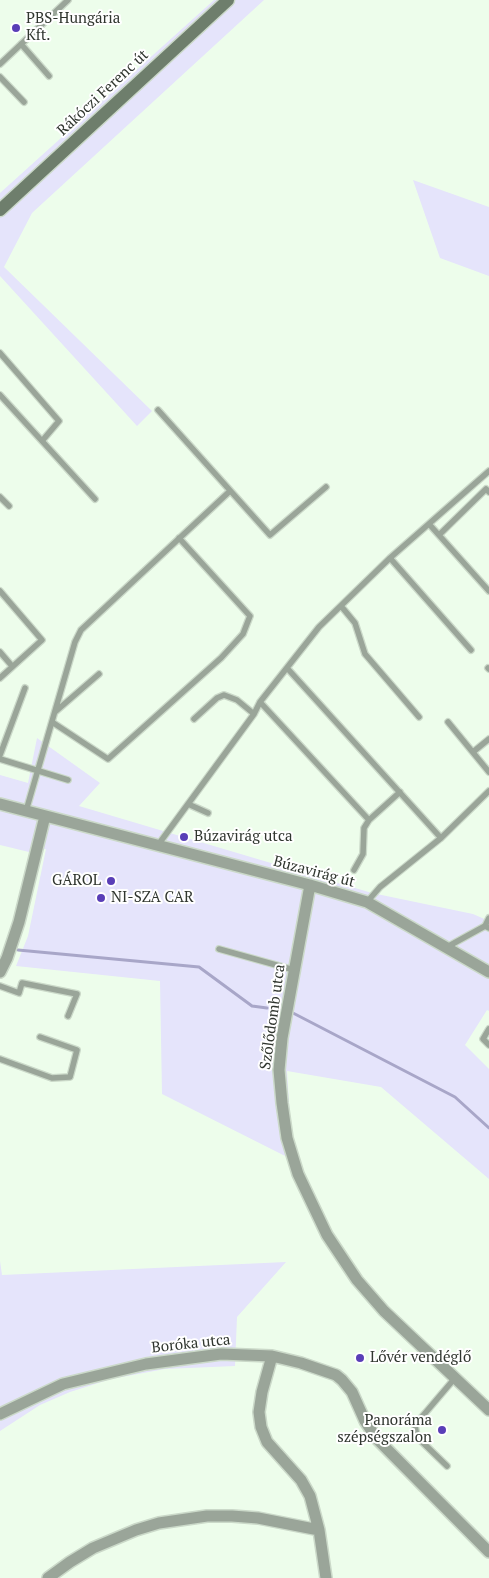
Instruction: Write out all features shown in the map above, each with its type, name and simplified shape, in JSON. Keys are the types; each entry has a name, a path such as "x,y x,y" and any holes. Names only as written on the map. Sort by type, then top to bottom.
{"main road":[{"name":"Rákóczi Ferenc út","path":"0,210 228,0"}],"street":[{"name":"Búzavirág út","path":"0,804 310,885 368,902 489,972"},
{"path":"0,972 7,958 19,922 45,816"},
{"name":"Szőlődomb utca","path":"310,885 282,1038 279,1070 287,1138 298,1174 327,1235 357,1280 384,1311 489,1410"},
{"name":"Boróka utca","path":"0,1414 63,1384 146,1364 221,1354 272,1356 301,1362 336,1375 342,1380 352,1392 366,1421 377,1438 489,1552"},
{"path":"272,1356 262,1392 259,1412 261,1427 267,1442 301,1480 313,1504 326,1578"},
{"path":"48,1578 93,1548 136,1530 159,1523 207,1516 232,1516 258,1518 319,1530"}],"lane":[{"path":"0,64 68,0"},
{"path":"21,44 49,76"},
{"path":"0,77 24,102"},
{"path":"0,353 59,421 42,441"},
{"path":"0,395 95,499"},
{"path":"158,410 270,535 326,487"},
{"path":"157,846 254,714 260,702 319,627 390,558 489,470"},
{"path":"439,535 486,489 489,492"},
{"path":"26,811 75,642 81,630 230,491"},
{"path":"0,497 9,506"},
{"path":"429,524 489,591"},
{"path":"52,722 108,759 221,658 243,634 250,616 179,538"},
{"path":"390,558 471,650"},
{"path":"0,591 42,640 0,678"},
{"path":"341,606 355,623 365,654 419,716"},
{"path":"0,652 12,666"},
{"path":"287,668 441,838"},
{"path":"55,712 99,674"},
{"path":"24,688 0,757 68,780"},
{"path":"194,719 217,698 224,695 237,700 254,714"},
{"path":"260,702 369,820"},
{"path":"448,722 489,772"},
{"path":"473,752 489,739"},
{"path":"368,902 380,887 441,838 489,791"},
{"path":"354,870 363,854 363,832 369,820 400,792"},
{"path":"188,804 208,813"},
{"path":"447,947 487,927 489,918"},
{"path":"219,949 294,970"},
{"path":"0,986 19,993 22,983 77,994 68,1016"},
{"path":"489,1030 482,1039 489,1045"},
{"path":"0,1059 52,1078 70,1077 77,1050 40,1037"},
{"path":"447,1466 417,1437 415,1425 455,1378"}],"shaded area":[{"path":"214,0 264,0 32,213 4,267 152,411 137,426 0,276 0,193"},
{"path":"413,180 489,207 489,276 440,258"},
{"path":"37,738 100,783 79,806 372,893 473,914 489,921 489,1011 487,1010 465,1045 489,1069 489,1179 381,1087 287,1071 291,1134 301,1164 162,1094 160,981 16,966 28,936 46,849 29,852 0,845 0,775 28,783"},
{"path":"0,1261 2,1275 286,1262 237,1317 235,1366 165,1369 111,1379 70,1392 40,1405 0,1431"}],"waterway":[{"path":"18,950 199,967 252,1006 267,1008"},
{"path":"293,1013 455,1097 489,1128"}],"place":[{"name":"PBS-Hungária Kft.","path":"16,28"},
{"name":"Búzavirág utca","path":"184,837"},
{"name":"GÁROL","path":"111,881"},
{"name":"NI-SZA CAR","path":"101,898"},
{"name":"Lővér vendéglő","path":"360,1358"},
{"name":"Panoráma szépségszalon","path":"442,1430"}]}
